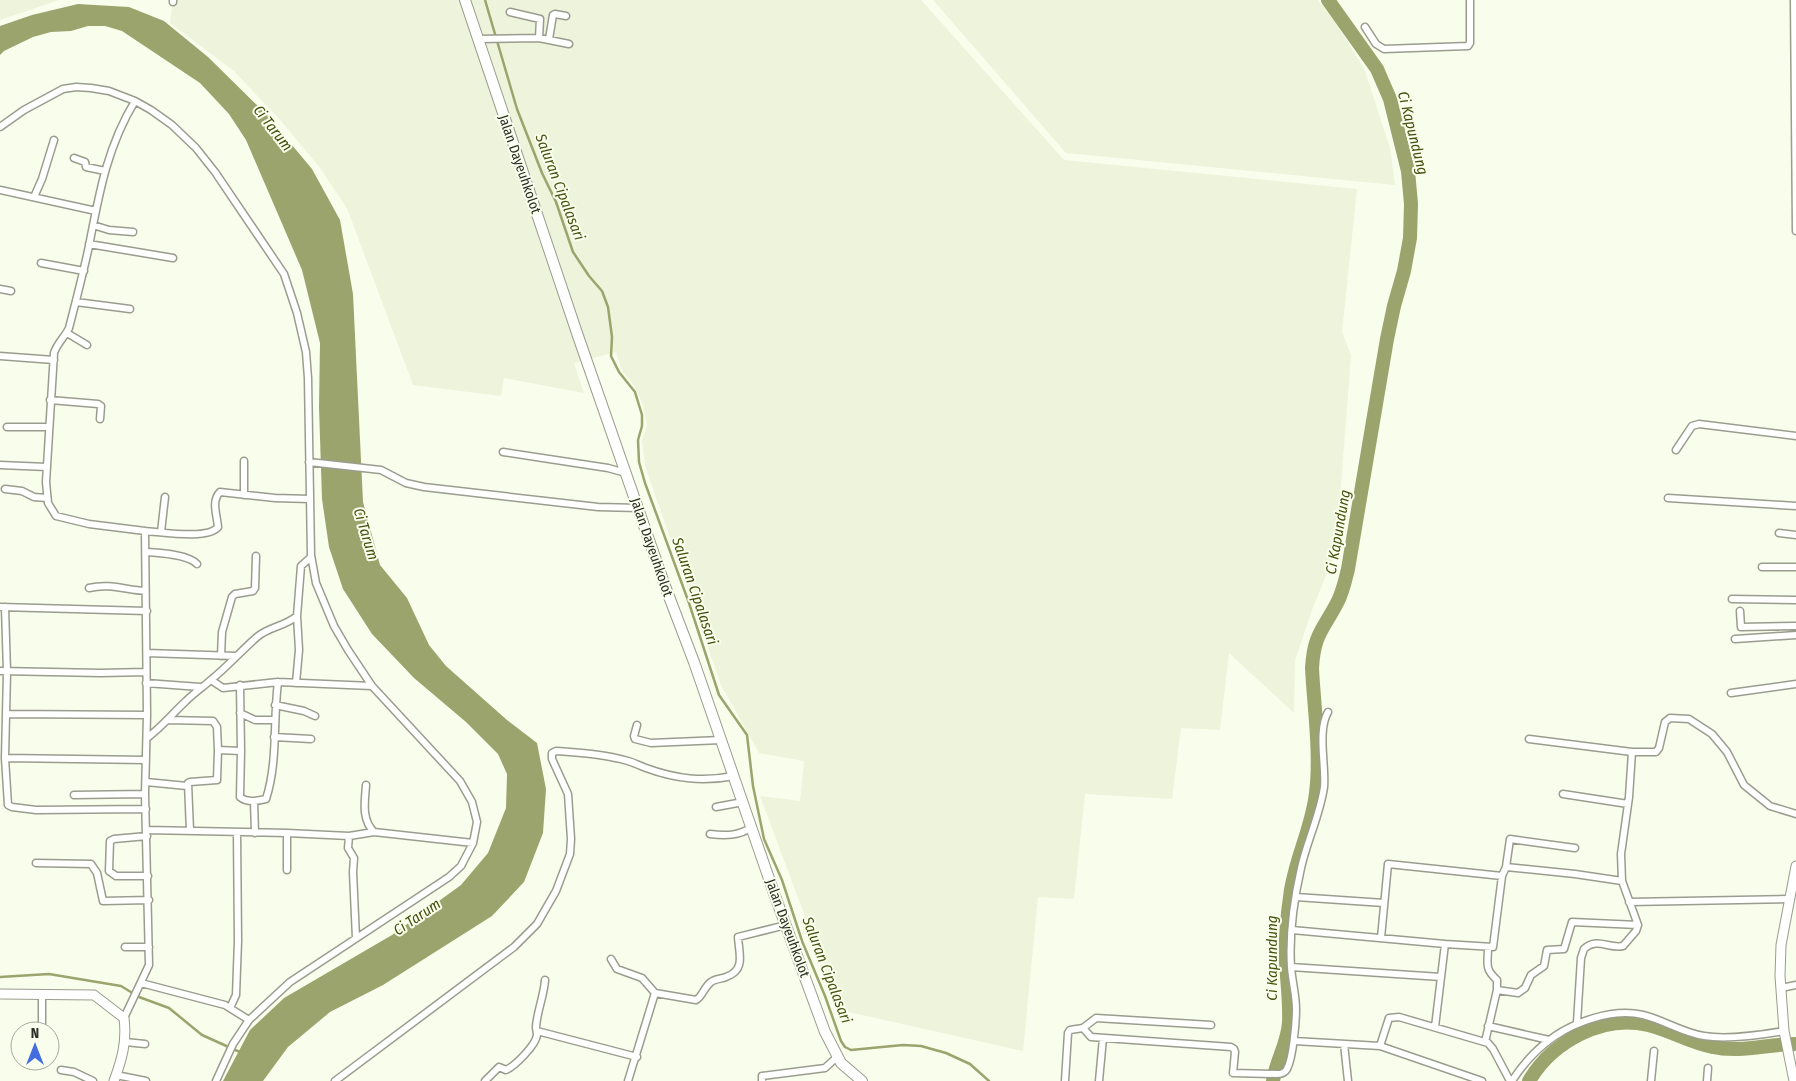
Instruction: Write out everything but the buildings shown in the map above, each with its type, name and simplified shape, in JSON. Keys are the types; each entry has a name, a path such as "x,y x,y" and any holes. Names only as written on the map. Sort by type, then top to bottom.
{"main road":[{"name":"Jalan Dayeuhkolot","path":"464,0 626,472 825,1032 841,1063 862,1081"}],"street":[{"path":"1365,27 1376,44 1384,49 1468,46 1470,43 1470,0"},
{"path":"1794,0 1796,231"},
{"path":"510,12 540,19 538,38"},
{"path":"550,39 553,15 566,16"},
{"path":"478,39 538,38 569,44"},
{"path":"0,127 24,110 62,89 76,87 108,91 135,101 172,124 196,148 225,186 284,274 298,313 306,352 311,557 316,583 334,626 372,686 460,781 472,802 475,813 476,822 473,843 461,866 449,877 290,982 249,1020 231,1047 216,1081"},
{"path":"135,101 116,139 105,171 76,302 67,333 56,346 50,400 47,467 47,498 53,513 62,518 89,524 145,531 200,534 213,532 218,527 215,501 216,496 220,492 310,499"},
{"path":"34,197 42,179 54,140"},
{"path":"74,158 85,162 86,167 105,171"},
{"path":"0,190 96,211"},
{"path":"93,225 109,230 132,232"},
{"path":"89,244 173,258"},
{"path":"41,263 84,271"},
{"path":"0,289 11,290"},
{"path":"76,302 130,309"},
{"path":"67,333 87,345"},
{"path":"0,356 54,360"},
{"path":"50,400 98,404 100,406 100,419"},
{"path":"1676,450 1692,426 1699,424 1796,436"},
{"path":"7,427 49,427"},
{"path":"503,452 626,472"},
{"path":"244,461 244,494"},
{"path":"309,462 388,472 406,483 424,487 598,507 639,508"},
{"path":"0,465 47,467"},
{"path":"5,489 22,490 34,497 47,498"},
{"path":"161,532 166,497"},
{"path":"1668,498 1796,506"},
{"path":"145,531 146,809 149,965 124,1018 124,1050 115,1078 146,1081"},
{"path":"1779,533 1796,534"},
{"path":"146,552 179,556 193,560 197,564"},
{"path":"221,656 222,632 232,597 235,594 253,591 255,588 256,556"},
{"path":"296,683 299,650 297,616 300,566 311,557"},
{"path":"1762,567 1796,567"},
{"path":"89,588 121,586 128,590 146,591"},
{"path":"1732,598 1796,600"},
{"path":"146,611 2,607 6,714 5,758 8,803 10,806 36,810 146,809"},
{"path":"1740,611 1741,627 1796,626"},
{"path":"147,738 168,720 200,687 211,680 269,628 287,624 297,616"},
{"path":"1735,640 1796,635"},
{"path":"146,653 236,656"},
{"path":"4,671 146,672"},
{"path":"211,680 223,688 278,682 372,686"},
{"path":"240,685 240,796 242,800 254,801 266,800 270,786 278,682"},
{"path":"146,683 200,687"},
{"path":"1731,693 1796,684"},
{"path":"275,706 304,711 315,716"},
{"path":"1233,1073 1277,1074 1287,1069 1294,1041 1296,1008 1291,968 1292,930 1301,868 1324,787 1323,731 1325,717 1328,712"},
{"path":"240,713 255,720 274,720"},
{"path":"6,714 147,715"},
{"path":"1529,739 1632,752 1658,750 1665,722 1670,718 1690,719 1712,734 1727,752 1744,785 1770,806 1796,814"},
{"path":"168,720 215,722 217,727 217,780 190,782 187,786 190,831"},
{"path":"637,725 635,739 651,743 721,740"},
{"path":"274,736 311,739"},
{"path":"218,750 241,751"},
{"path":"1577,1023 1584,948 1593,943 1615,947 1623,946 1636,932 1638,925 1622,881 1621,854 1628,804 1632,752"},
{"path":"335,1081 514,947 537,924 556,891 570,854 569,798 552,758 552,753 600,754 630,761 668,775 692,780 713,780 734,776"},
{"path":"5,758 146,760"},
{"path":"146,782 187,786"},
{"path":"366,785 365,818 368,826 374,832"},
{"path":"74,795 146,794"},
{"path":"1563,794 1628,804"},
{"path":"254,801 255,833"},
{"path":"716,808 743,802"},
{"path":"710,834 743,833 752,827"},
{"path":"148,876 116,876 109,871 110,841 147,833 190,831 287,832 349,836 374,832 473,843"},
{"path":"230,1008 236,996 238,941 237,832"},
{"path":"286,870 287,832"},
{"path":"349,836 348,848 354,858 356,938"},
{"path":"1292,930 1493,947 1502,876 1506,867 1510,839 1575,848"},
{"path":"36,862 91,864 97,874 103,901 148,900"},
{"path":"1380,938 1388,864 1502,876"},
{"path":"1794,1081 1785,1034 1781,988 1781,945 1796,866"},
{"path":"1506,867 1622,881"},
{"path":"1296,897 1384,903"},
{"path":"1629,902 1789,899"},
{"path":"1497,990 1518,993 1523,990 1531,975 1544,966 1547,950 1564,949 1572,922 1638,925"},
{"path":"611,959 618,969 642,978 656,993 692,1000 698,999 711,982 733,974 738,969 740,964 738,937 786,925"},
{"path":"1435,1027 1445,944"},
{"path":"124,947 149,947"},
{"path":"1485,1042 1497,990 1497,980 1490,974 1487,966 1488,947"},
{"path":"1291,968 1441,977"},
{"path":"486,1081 499,1067 506,1070 513,1066 525,1054 536,1038 536,1028 543,999 545,980"},
{"path":"141,983 225,1005 249,1020"},
{"path":"1781,988 1796,985"},
{"path":"628,1081 656,993"},
{"path":"0,994 94,996 124,1018"},
{"path":"42,995 42,1021"},
{"path":"1380,1046 1389,1018 1399,1017 1485,1042 1493,1049 1511,1081 1532,1055 1548,1040 1577,1023 1608,1014 1625,1012 1646,1016 1706,1036 1785,1034"},
{"path":"1065,1081 1068,1034 1070,1030 1083,1028 1096,1018 1210,1025"},
{"path":"1488,1026 1548,1040"},
{"path":"1083,1028 1092,1037 1231,1047 1235,1052 1232,1081"},
{"path":"537,1032 637,1057"},
{"path":"1099,1081 1103,1038"},
{"path":"1294,1041 1380,1046 1482,1081"},
{"path":"125,1042 145,1044"},
{"path":"1344,1044 1348,1081"},
{"path":"1651,1081 1654,1051"},
{"path":"762,1081 762,1076 825,1068 837,1056"},
{"path":"1707,1081 1708,1068"},
{"path":"61,1070 74,1072 94,1081"}],"shaded area":[{"path":"0,0 59,0 0,20"},
{"path":"173,0 921,0 1064,160 1357,189 1342,332 1351,355 1336,551 1312,610 1295,660 1294,713 1229,653 1220,730 1181,728 1172,799 1085,794 1074,899 1038,897 1023,1051 840,1010 760,796 800,801 804,761 759,753 721,685 645,466 642,441 647,425 643,405 634,385 622,371 616,352 574,363 584,393 504,378 501,396 413,385 347,208 317,164 281,121 234,71 170,23"},
{"path":"933,0 1318,0 1335,22 1364,68 1390,148 1395,185 1066,153"}],"water":[{"name":"Ci Tarum","path":"78,4 129,7 164,21 208,57 266,114 312,169 340,220 353,294 363,502 380,565 407,598 429,645 446,666 507,720 537,743 546,789 543,833 524,882 492,916 383,985 330,1012 288,1047 263,1081 223,1081 250,1030 284,998 392,935 461,885 488,853 506,808 507,774 498,754 466,722 414,678 372,634 343,589 329,547 322,499 319,407 320,343 302,270 246,140 229,114 200,83 122,31 105,26 88,26 71,31 51,32 33,37 4,51 0,55 0,26 32,15"}],"waterway":[{"name":"Saluran Cipalasari","path":"485,0 517,109 542,173 556,202 573,252 602,291 608,307 612,337 611,356 619,372 635,392 642,415 642,426 638,440 639,462 645,483 689,603 719,695 747,735 753,786 764,839 782,880 802,941 841,1041 845,1047 851,1050 903,1045 921,1046 946,1053 970,1064 989,1081"},
{"name":"Ci Kapundung","path":"1273,1081 1289,1022 1286,946 1290,897 1316,793 1317,747 1313,657 1320,633 1341,595 1348,569 1387,339 1410,238 1411,204 1408,171 1390,99 1377,69 1328,0"},
{"path":"0,977 49,974 121,986 139,997 169,1008 202,1035 242,1053"},
{"name":"Ci Kapundung","path":"1529,1081 1551,1054 1565,1043 1580,1034 1613,1024 1631,1023 1648,1025 1696,1043 1723,1049 1796,1044"}]}
